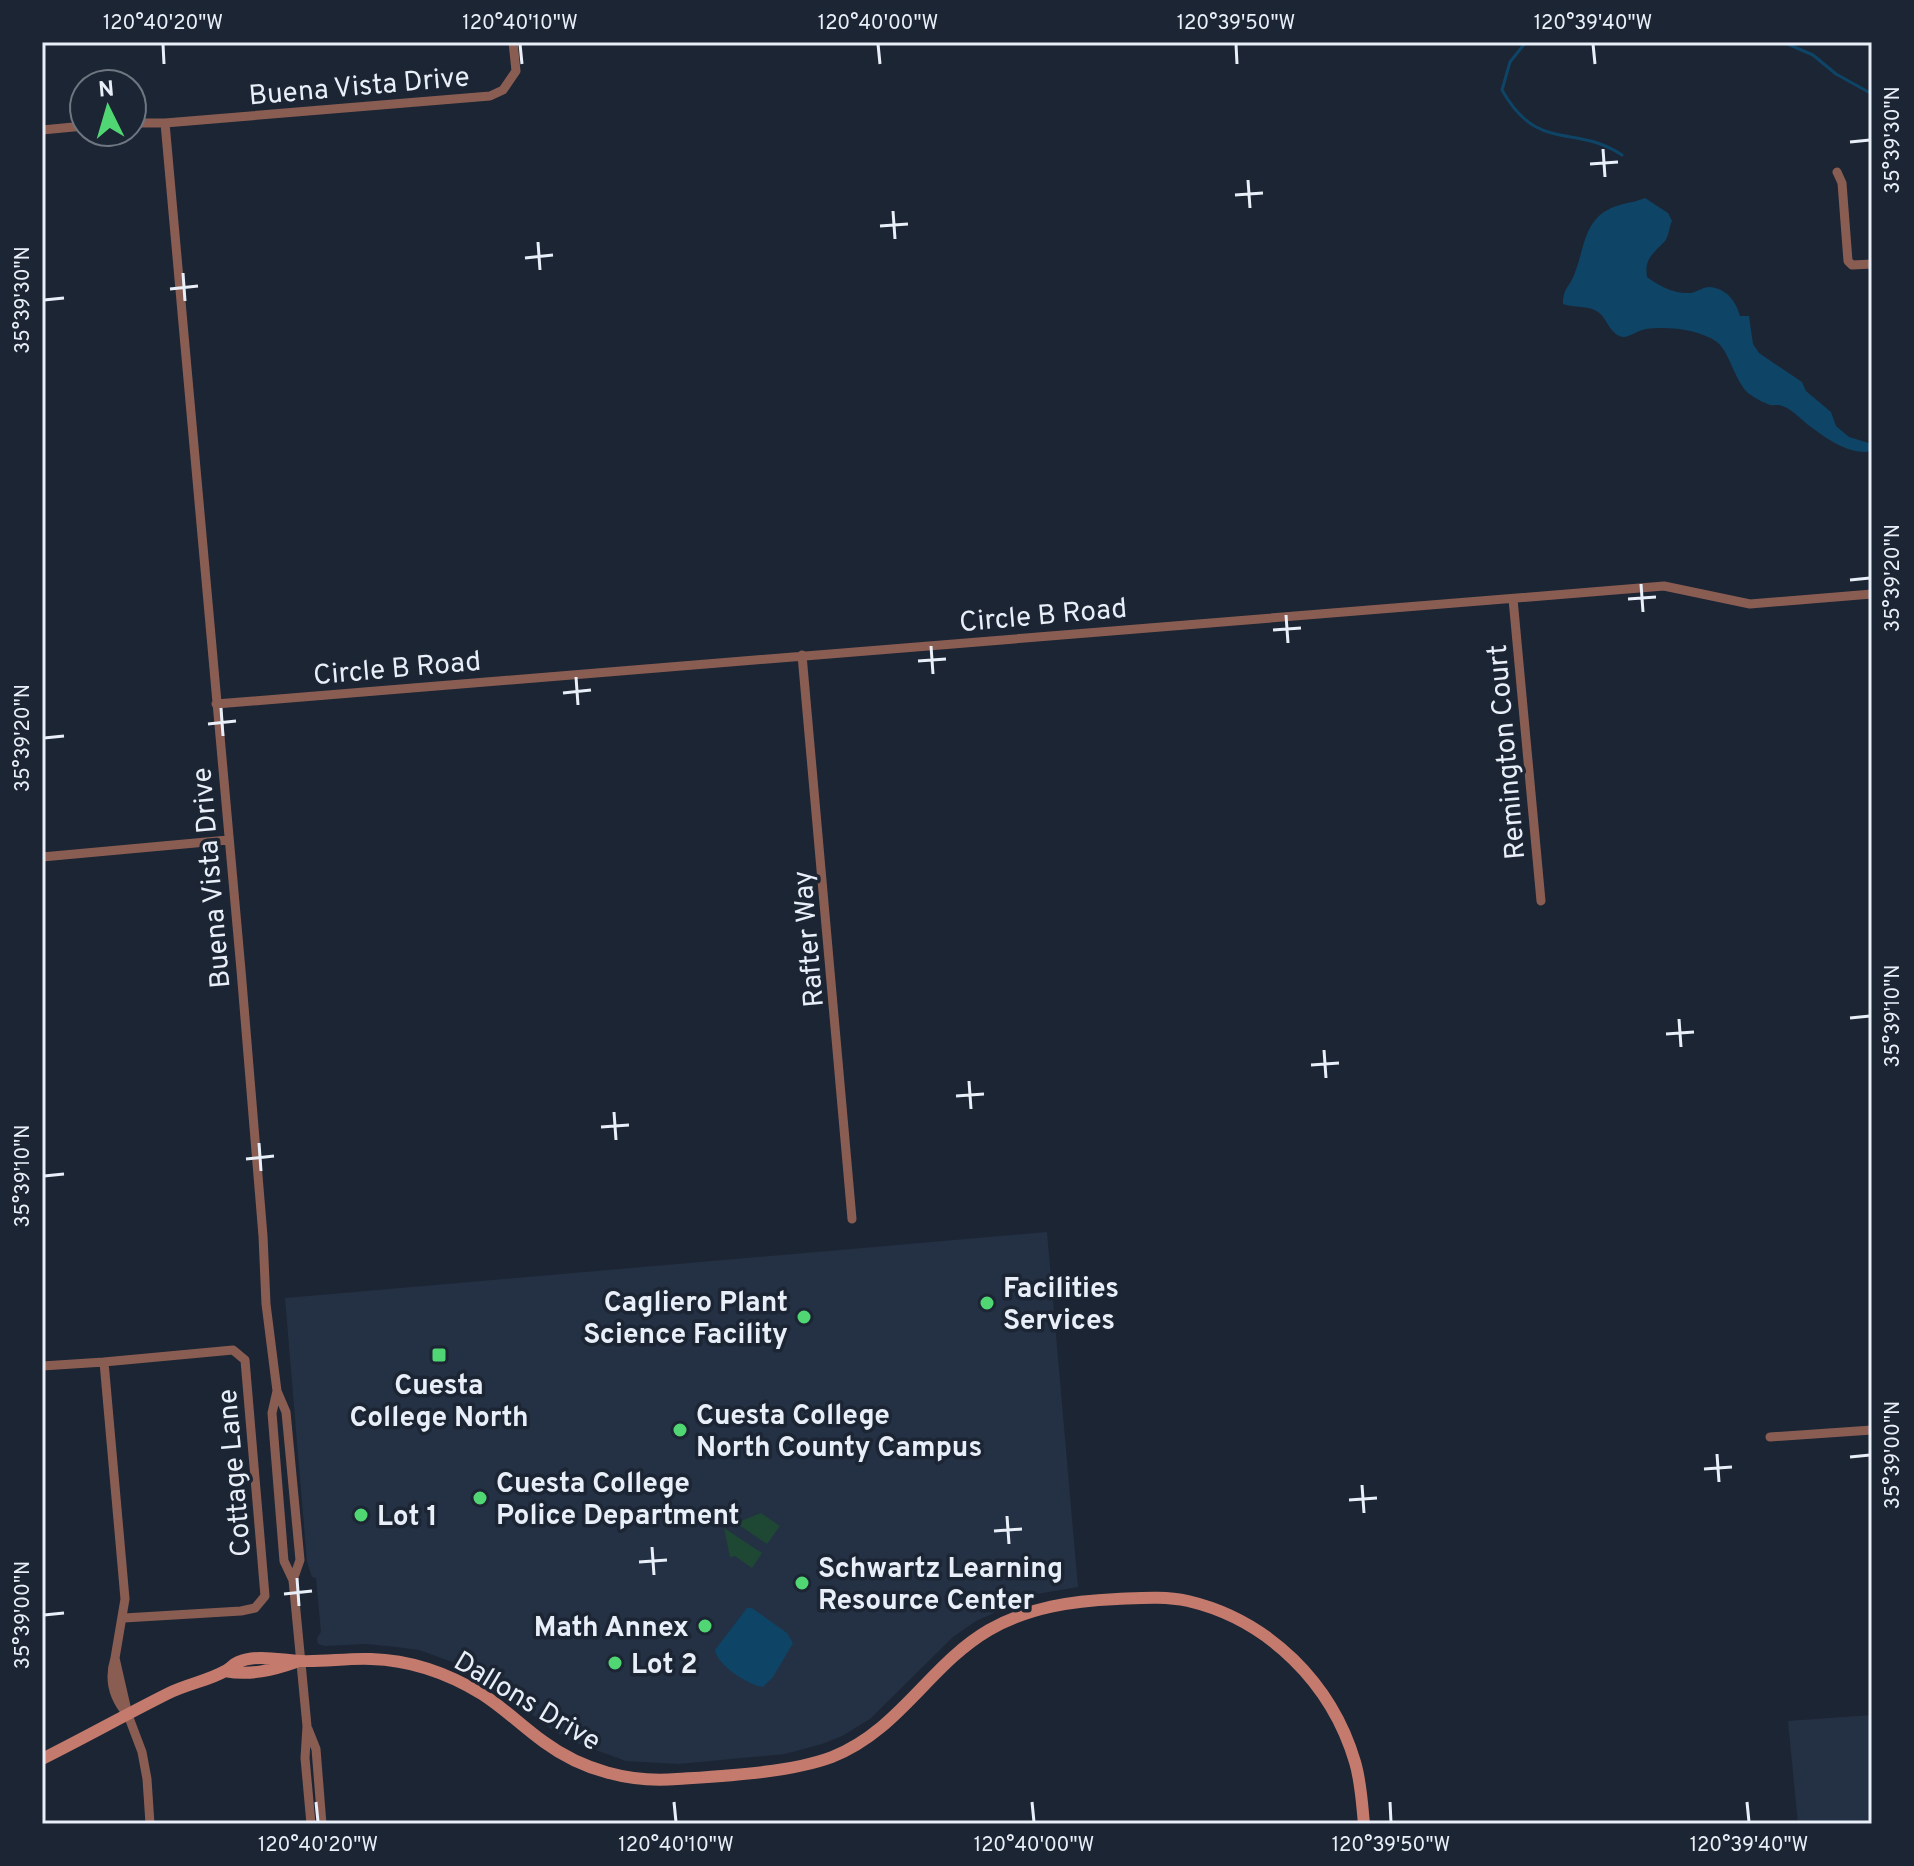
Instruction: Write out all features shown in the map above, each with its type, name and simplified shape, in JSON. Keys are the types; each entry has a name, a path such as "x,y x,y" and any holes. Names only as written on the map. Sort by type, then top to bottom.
{"street":[{"name":"Buena Vista Drive","path":"148,123 490,96 503,90 516,71 513,42"},
{"name":"Buena Vista Drive","path":"165,123 261,1205 266,1304 277,1391 286,1412 300,1560 293,1580"},
{"path":"42,130 68,128"},
{"path":"1837,172 1842,183 1848,261 1852,265 1872,264"},
{"name":"Circle B Road","path":"216,704 1664,586 1750,604 1872,594"},
{"name":"Remington Court","path":"1513,599 1541,901"},
{"name":"Rafter Way","path":"802,655 852,1219"},
{"path":"42,857 228,840"},
{"name":"Cottage Lane","path":"104,1362 233,1350 245,1360 265,1596 255,1608 241,1611 124,1618"},
{"path":"42,1366 104,1362 125,1599 115,1658 128,1715 142,1752 150,1824"},
{"name":"Buena Vista Drive","path":"277,1391 272,1413 284,1561 293,1580 307,1726 305,1758 311,1824"},
{"path":"1770,1437 1872,1430"},
{"name":"Dallons Drive","path":"42,1759 170,1692 225,1671 237,1662 271,1657 299,1661 370,1658 422,1667 483,1694 544,1742 585,1766 632,1778 675,1780 797,1767 831,1757 868,1738 894,1718 968,1644 1017,1617 1060,1604 1156,1598 1187,1601 1216,1611 1264,1635 1297,1662 1334,1709 1348,1741 1357,1767 1364,1824"},
{"name":"Buena Vista Drive","path":"307,1726 316,1749 322,1824"}],"shaded area":[{"name":"Cuesta College North County Campus","path":"1047,1232 1078,1587 1037,1594 976,1621 953,1637 870,1719 842,1736 785,1754 678,1764 626,1761 571,1741 496,1686 455,1663 419,1650 366,1644 318,1644 317,1638 321,1632 316,1578 312,1577 307,1562 285,1298"},
{"path":"1872,1715 1872,1824 1798,1824 1788,1721"}],"green space":[{"path":"761,1513 780,1526 767,1544 736,1523"},
{"path":"724,1528 762,1553 752,1568 735,1556 730,1557"}],"water":[{"path":"1645,198 1668,213 1672,221 1666,239 1648,260 1647,277 1678,292 1692,293 1709,287 1725,293 1733,300 1740,316 1749,316 1753,344 1759,353 1802,382 1806,391 1831,412 1836,426 1849,437 1872,444 1872,451 1856,451 1840,445 1817,432 1790,410 1750,395 1743,388 1721,346 1710,338 1692,331 1663,328 1643,330 1623,337 1615,333 1594,310 1563,304 1565,291 1592,224 1608,210"},
{"path":"747,1608 752,1608 787,1633 793,1643 773,1677 763,1687 734,1673 721,1662 715,1650"}],"waterway":[{"path":"1526,42 1510,62 1502,90 1516,110 1529,123 1543,130 1588,140 1622,155"},
{"path":"1783,42 1813,55 1836,74 1872,94"}],"place":[{"name":"Facilities Services","path":"987,1303"},
{"name":"Cagliero Plant Science Facility","path":"804,1317"},
{"name":"Cuesta College North","path":"439,1355"},
{"name":"Cuesta College North County Campus","path":"680,1430"},
{"name":"Cuesta College Police Department","path":"480,1498"},
{"name":"Lot 1","path":"361,1515"},
{"name":"Schwartz Learning Resource Center","path":"802,1583"},
{"name":"Math Annex","path":"705,1626"},
{"name":"Lot 2","path":"615,1663"}]}
